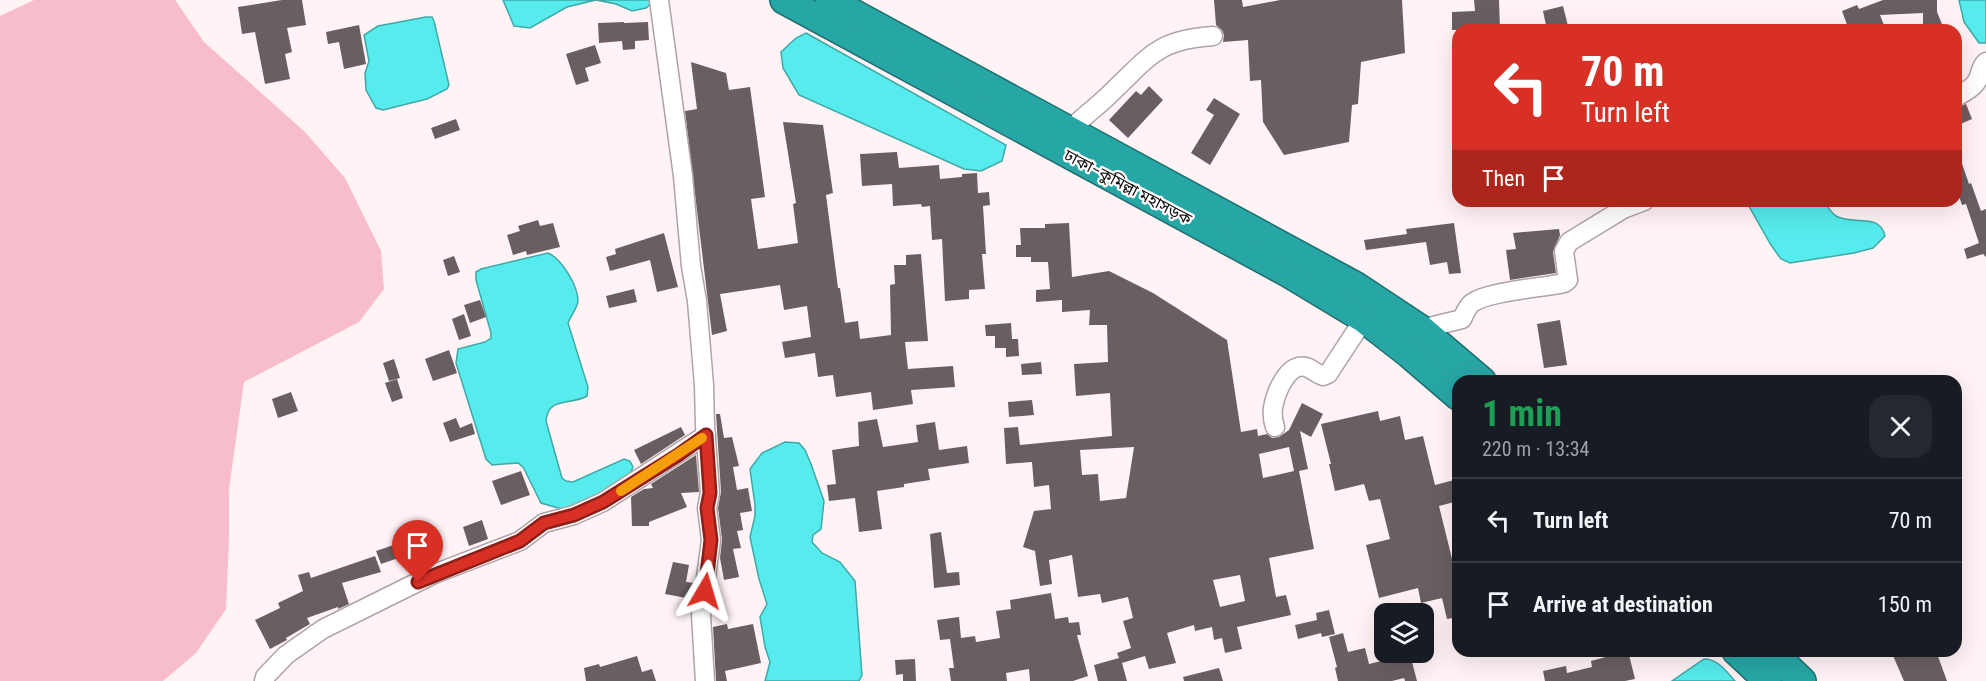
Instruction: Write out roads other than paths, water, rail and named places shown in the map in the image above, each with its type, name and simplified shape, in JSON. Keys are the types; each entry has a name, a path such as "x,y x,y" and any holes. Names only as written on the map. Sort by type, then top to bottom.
{"highway":[{"name":"ঢাকা–কুমিল্লা মহাসড়ক","path":"784,0 1286,272 1364,319 1452,391"},
{"name":"ঢাকা–কুমিল্লা মহাসড়ক","path":"830,0 1356,286 1421,329 1475,375"},
{"path":"1742,657 1768,681"},
{"path":"1777,657 1802,681"}],"street":[{"path":"659,0 665,56 676,117 691,266 697,300 704,386 710,493 707,508 711,540 701,615 705,681"},
{"path":"1069,131 1151,54 1184,39 1213,36"},
{"path":"1962,93 1974,86 1982,64 1986,62"},
{"path":"1421,329 1462,319 1472,303 1487,297 1564,283 1568,280 1564,251 1569,242 1628,207"},
{"path":"1275,427 1272,411 1276,396 1287,376 1299,367 1306,367 1323,376 1328,374 1364,319"},
{"path":"264,681 265,677 286,655 323,629 434,574 520,541 544,523 574,515 603,502 706,435"}],"water":[{"path":"503,0 596,0 567,7 530,28 514,26"},
{"path":"596,0 651,0 652,3 646,8 632,11 616,4"},
{"path":"1959,0 1986,0 1986,43 1979,43 1964,22"},
{"path":"432,17 434,21 449,85 447,89 427,99 383,110 376,108 366,90 365,73 369,61 364,35 378,26"},
{"path":"806,33 1006,145 1002,161 981,171 964,169 799,95 783,68 781,52 796,38"},
{"path":"1749,207 1828,207 1836,216 1843,219 1878,224 1885,236 1873,248 1790,263 1781,259"},
{"path":"548,253 564,267 575,288 578,303 568,323 588,387 587,396 555,405 548,413 546,421 562,478 573,482 624,459 630,461 633,467 630,475 596,497 565,510 541,503 523,467 518,463 492,465 486,459 456,363 458,349 485,342 491,338 476,272"},
{"path":"785,442 799,443 805,450 824,501 821,529 813,535 812,542 822,553 840,562 855,581 862,675 859,681 765,681 770,662 760,617 767,604 750,537 755,505 750,469 762,453"},
{"path":"1704,659 1718,663 1735,681 1672,681"}]}
